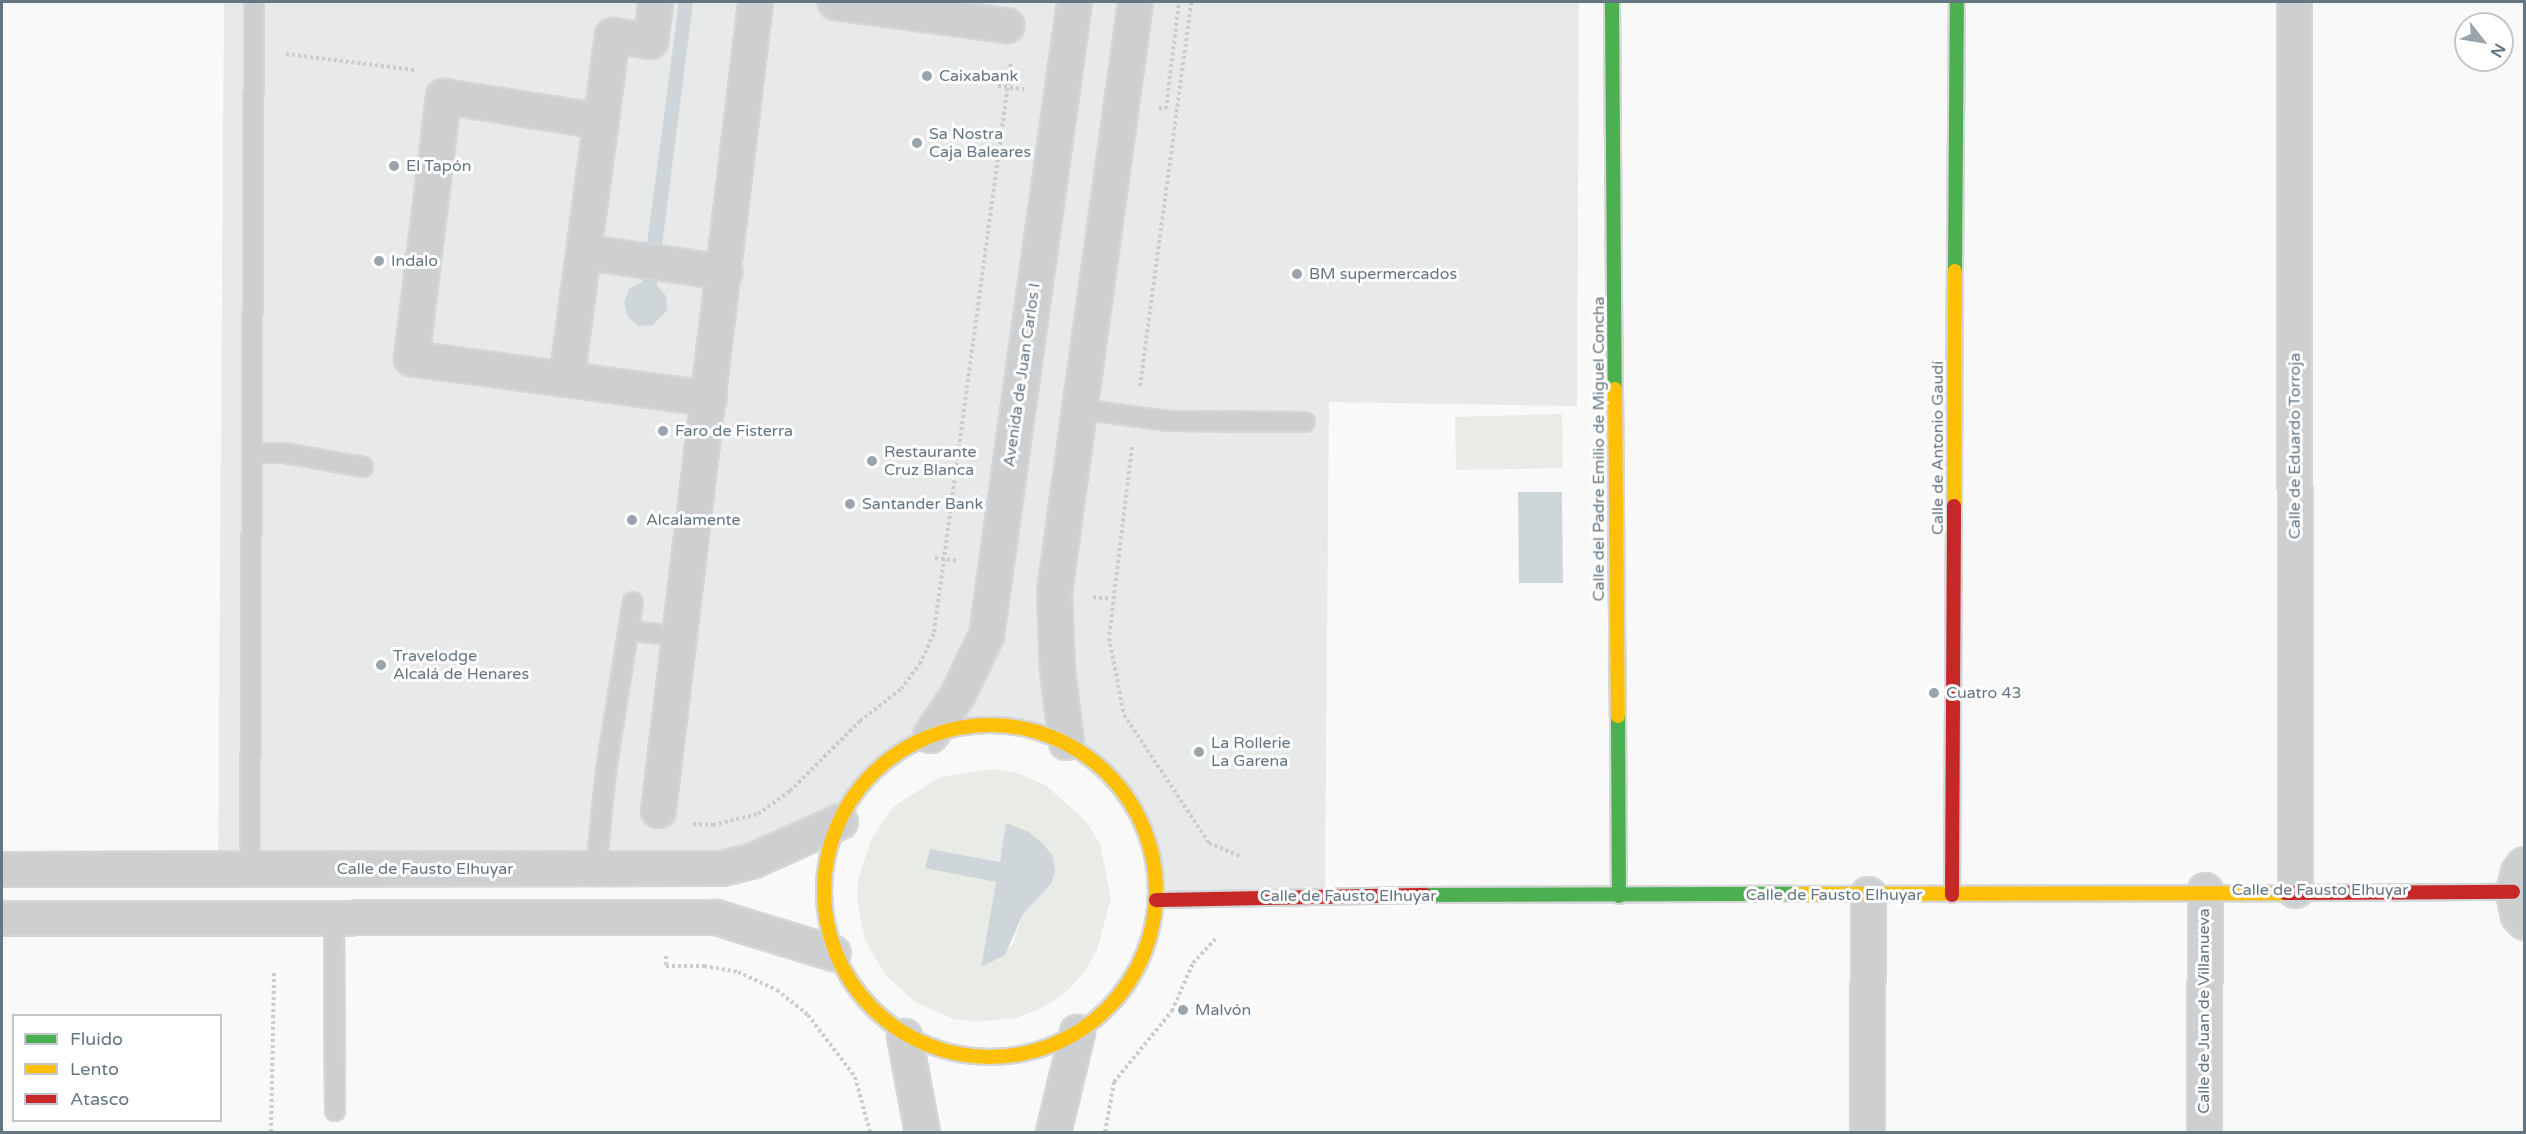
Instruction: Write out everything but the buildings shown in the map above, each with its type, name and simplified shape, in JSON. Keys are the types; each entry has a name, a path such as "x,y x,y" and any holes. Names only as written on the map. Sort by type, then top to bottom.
{"street":[{"path":"566,379 585,252 612,35 650,41 655,2"},
{"path":"671,817 709,398 755,2"},
{"path":"835,2 1009,40"},
{"name":"Avenida de Juan Carlos I","path":"930,735 957,695 986,635 1074,2"},
{"path":"1066,742 1057,670 1054,592 1135,2"},
{"name":"Calle del Padre Emilio de Miguel Concha","path":"1612,2 1618,896"},
{"name":"Calle de Antonio Gaudí","path":"1952,895 1957,2"},
{"name":"Calle de Eduardo Torroja","path":"2294,2 2295,890"},
{"path":"601,121 443,96 411,358 709,398"},
{"path":"585,252 725,272"},
{"path":"976,724 1022,727 1066,742 1105,771 1134,808 1152,852 1156,900 1148,945 1127,986 1106,1011 1077,1032 1007,1059 953,1056 904,1036 861,1001 833,953 824,892 840,821 858,789 885,761 930,735 976,724"},
{"name":"Calle de Fausto Elhuyar","path":"2,869 722,868 753,860 840,821"},
{"path":"2519,878 2518,915 2524,922"},
{"name":"Calle de Fausto Elhuyar","path":"1156,900 1286,895 1952,895 2295,890 2519,878"},
{"name":"Calle de Juan de Villanueva","path":"2204,1132 2205,890"},
{"path":"1867,1132 1868,894"},
{"path":"2,918 716,917 833,953"},
{"path":"1053,1132 1077,1032"},
{"path":"904,1036 922,1132"}],"lane":[{"path":"250,869 254,453 254,2"},
{"path":"1080,409 1169,421 1305,422"},
{"path":"254,453 284,453 363,467"},
{"path":"596,868 606,770 633,602"},
{"path":"629,630 657,634"},
{"path":"334,917 335,1111"}],"path":[{"path":"1166,109 1179,2"},
{"path":"1191,2 1109,638 1124,715 1209,843 1246,857"},
{"path":"671,817 713,825 758,814 790,790 860,721 901,689 925,654 934,632 943,576 1009,40"},
{"path":"254,54 274,52 403,69"},
{"path":"1105,1132 1114,1082 1172,1011 1193,963 1219,936"},
{"path":"666,966 704,966 738,972 777,990 808,1014 855,1077 870,1132"},
{"path":"271,1132 274,972"}],"shaded area":[{"path":"224,2 1579,2 1577,406 1329,402 1325,894 1156,900 1151,852 1134,808 1105,771 1066,742 1022,727 976,724 930,735 885,761 858,789 840,821 753,860 218,870"},
{"path":"679,2 693,2 657,285 666,296 667,310 653,325 638,326 628,317 624,303 629,289 642,282"},
{"path":"1562,414 1563,468 1456,470 1455,417"},
{"path":"1518,492 1562,492 1563,583 1519,583"},
{"path":"994,769 1020,774 1045,785 1086,821 1100,844 1111,898 1097,950 1083,974 1064,994 1042,1008 1015,1018 975,1022 954,1019 917,1003 886,976 865,940 857,900 858,879 871,840 894,806 940,777","holes":["1006,823 1051,883 1023,914 1013,944 981,967 996,882 925,867 930,849 1000,862"]},
{"path":"1006,823 1029,832 1042,843 1052,855 1055,871 1051,884 1023,914 1005,955 981,967 996,882 925,868 930,849 1000,862"}],"traffic: fast":[{"path":"1612,2 1615,389"},
{"path":"1955,271 1957,2"},
{"path":"1618,716 1619,896"},
{"path":"1425,895 1795,894"}],"traffic: slow":[{"path":"1954,506 1955,271"},
{"path":"1615,389 1618,716"},
{"path":"990,725 1022,728 1054,738 1082,753 1107,774 1128,799 1143,827 1153,859 1156,891 1153,923 1143,955 1128,983 1107,1008 1082,1029 1054,1044 1022,1054 990,1057 958,1054 926,1044 898,1029 873,1008 852,983 837,955 827,923 824,891 827,859 837,827 852,799 873,774 898,753 926,738 958,728 990,725"},
{"path":"1795,894 2285,893"}],"traffic: jam":[{"path":"1952,895 1954,506"},
{"path":"2285,893 2513,892"},
{"path":"1156,900 1425,895"}],"place":[{"name":"Caixabank","path":"927,76"},
{"name":"Sa Nostra Caja Baleares","path":"917,143"},
{"name":"El Tapón","path":"394,166"},
{"name":"Indalo","path":"379,261"},
{"name":"BM supermercados","path":"1297,274"},
{"name":"Faro de Fisterra","path":"663,431"},
{"name":"Restaurante Cruz Blanca","path":"872,461"},
{"name":"Santander Bank","path":"850,504"},
{"name":"Alcalamente","path":"632,520"},
{"name":"Travelodge Alcalá de Henares","path":"381,665"},
{"name":"Cuatro 43","path":"1934,693"},
{"name":"La Rollerie La Garena","path":"1199,752"},
{"name":"Malvón","path":"1183,1010"}]}
